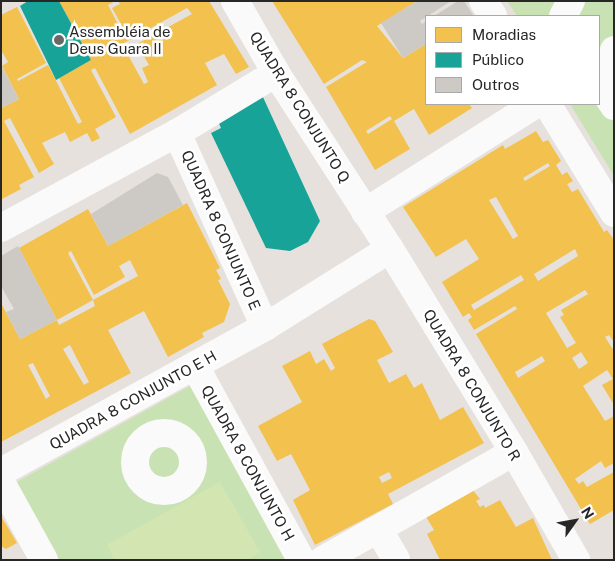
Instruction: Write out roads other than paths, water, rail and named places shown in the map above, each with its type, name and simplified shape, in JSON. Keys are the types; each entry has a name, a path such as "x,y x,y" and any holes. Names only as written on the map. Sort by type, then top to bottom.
{"street":[{"name":"QUADRA 8 CONJUNTO Q","path":"235,1 276,73 366,212"},
{"path":"483,1 491,15"},
{"path":"564,15 571,1"},
{"path":"614,50 602,75 608,97 614,106"},
{"path":"1,228 177,133 276,73"},
{"path":"366,212 534,105"},
{"path":"548,105 614,213"},
{"name":"QUADRA 8 CONJUNTO E","path":"177,133 265,327"},
{"name":"QUADRA 8 CONJUNTO R","path":"366,212 514,452 576,560"},
{"name":"QUADRA 8 CONJUNTO E H","path":"1,472 265,327 390,249"},
{"name":"QUADRA 8 CONJUNTO H","path":"195,366 301,560"},
{"path":"323,560 514,452"},
{"path":"1,482 44,560"},
{"path":"379,530 396,560"}],"place":[{"name":"Assembléia de Deus Guara II","path":"59,40"}]}
